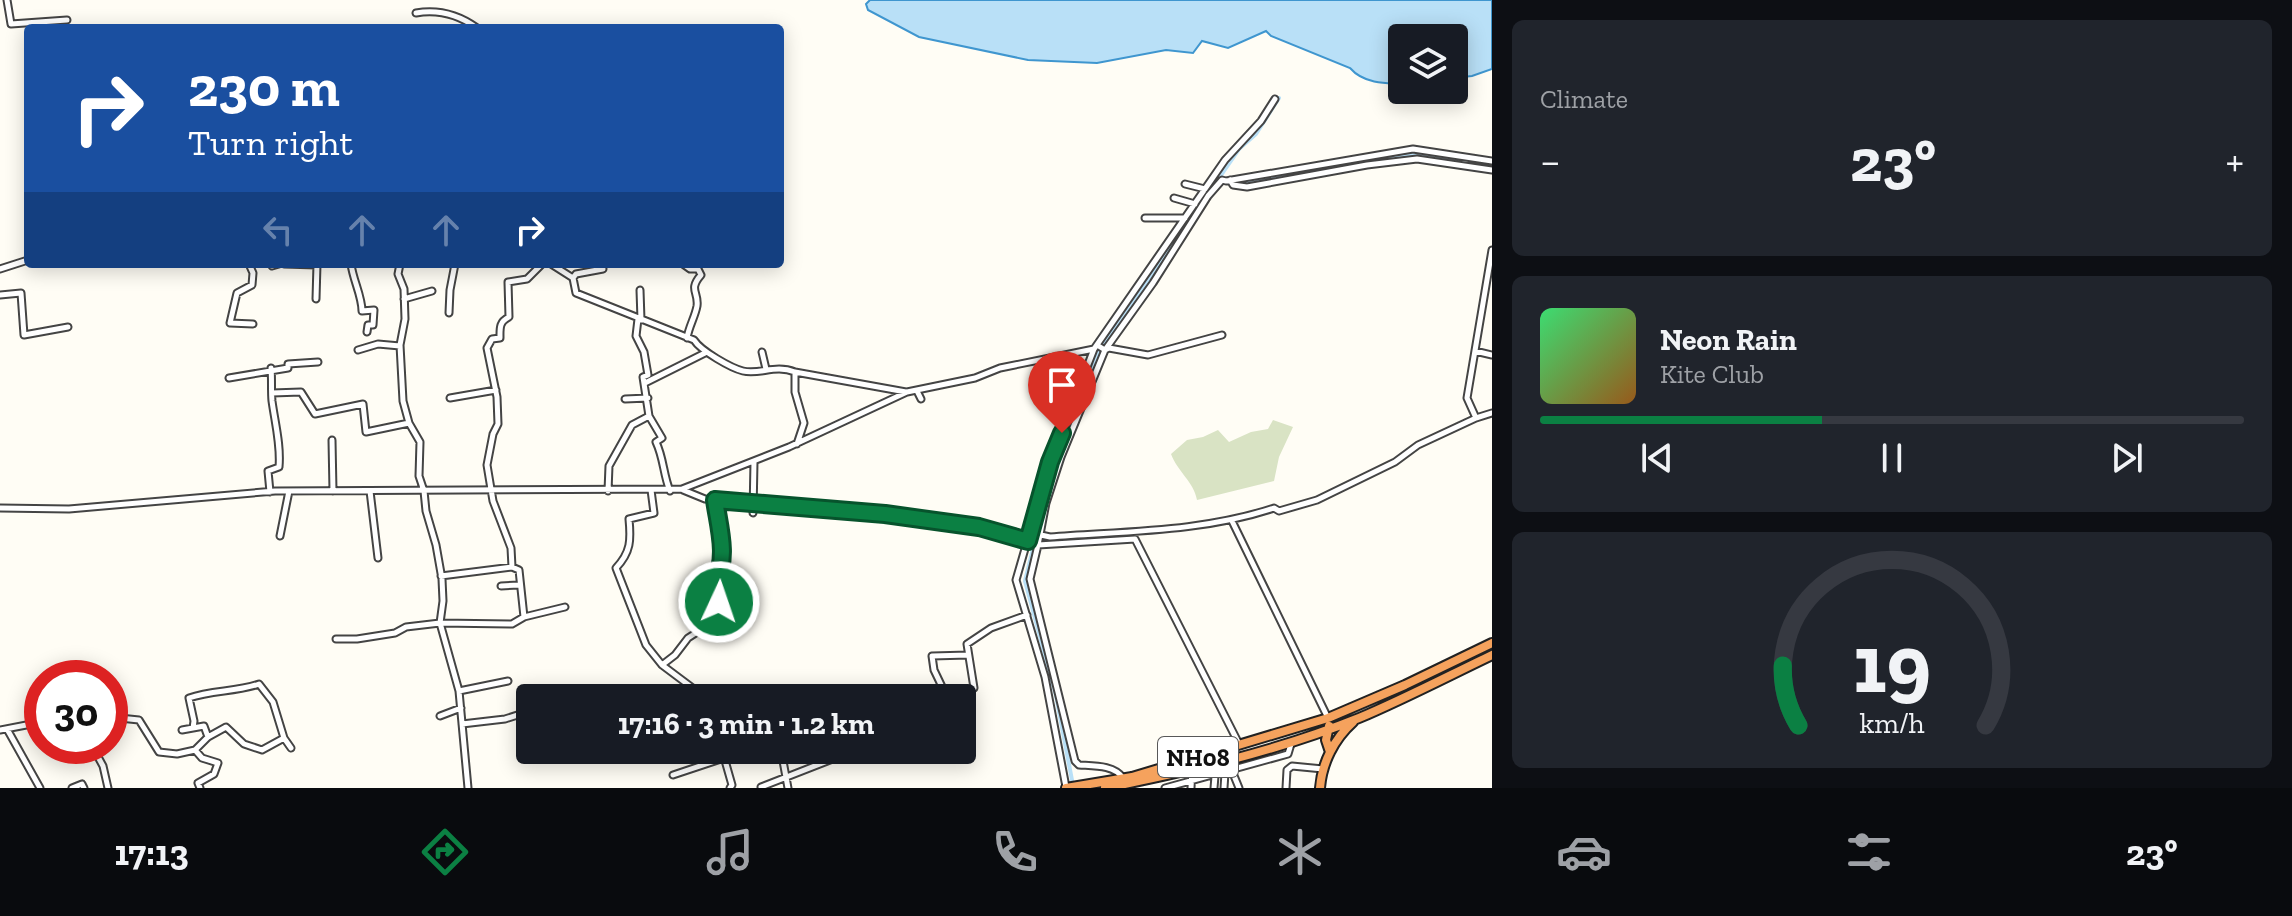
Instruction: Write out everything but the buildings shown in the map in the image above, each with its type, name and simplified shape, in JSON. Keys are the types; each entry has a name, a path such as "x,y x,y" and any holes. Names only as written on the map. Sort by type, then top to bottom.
{"highway":[{"name":"NH08","path":"1105,788 1228,761 1292,741 1492,643"},
{"name":"NH08","path":"1066,788 1128,783 1239,745 1358,718 1492,655"},
{"path":"1320,788 1330,752 1347,727 1358,718"},
{"path":"1328,723 1326,740 1330,752"}],"street":[{"path":"7,0 11,24 67,20"},
{"path":"416,13 437,11 472,24"},
{"path":"1066,788 1045,677 1016,580 1050,462 1096,347 1225,160 1261,121 1275,99"},
{"path":"1128,783 1118,772 1100,766 1079,765 1075,761 1030,579 1046,503 1061,457 1105,350 1153,283 1208,196 1222,180 1413,149 1492,161"},
{"path":"1230,180 1233,185 1247,187 1417,159 1492,170"},
{"path":"1185,184 1205,189"},
{"path":"1174,198 1195,204"},
{"path":"1145,218 1186,218"},
{"path":"1476,418 1467,398 1492,250"},
{"path":"0,269 24,261"},
{"path":"251,268 252,285 237,293 230,323 253,324"},
{"path":"316,299 317,268"},
{"path":"351,268 362,311 374,310 373,325 368,325 367,332"},
{"path":"399,268 405,319 400,346 403,401 409,423 420,442 418,464 441,576 443,601 440,623 459,691 468,788"},
{"path":"449,313 454,268"},
{"path":"512,567 511,548 500,524 487,465 498,424 496,390 487,348 492,339 500,338 503,320 509,317 508,282 527,279 538,268"},
{"path":"557,268 573,278"},
{"path":"574,268 576,293 694,340 705,352 745,372 785,368 907,392 1096,347 1148,355 1222,335"},
{"path":"687,338 689,322 697,307 693,291 701,275 698,269 689,268"},
{"path":"573,278 576,274 603,269"},
{"path":"640,290 640,320 636,336 644,352 648,375 643,377 649,416 662,438 656,442 663,463 662,472 670,491"},
{"path":"404,299 432,291"},
{"path":"0,295 21,293 24,335 68,327"},
{"path":"358,350 378,344 400,346"},
{"path":"1475,351 1492,355"},
{"path":"645,383 705,352"},
{"path":"762,352 766,369"},
{"path":"229,378 288,368 288,364 318,362"},
{"path":"270,492 268,471 279,467 280,452 276,439 272,370"},
{"path":"795,372 795,392 804,423 797,444"},
{"path":"450,398 496,390"},
{"path":"917,391 921,399"},
{"path":"272,393 301,392 315,414 363,404 366,432 409,423"},
{"path":"0,508 69,509 289,491 670,491 754,462 907,392"},
{"path":"625,399 648,398"},
{"path":"1041,535 1173,530 1232,521 1274,508 1279,511 1317,500 1395,462 1418,445 1492,413"},
{"path":"608,491 609,466 632,425 649,416"},
{"path":"332,440 333,492"},
{"path":"753,513 754,462"},
{"path":"682,489 705,499 885,514 979,527 1028,541"},
{"path":"651,490 654,513 629,519 631,544 625,559 616,568 646,645 662,665 687,684"},
{"path":"280,536 289,491"},
{"path":"370,491 378,558"},
{"path":"662,665 675,655 688,638 722,616 715,580 721,571 722,555 715,500"},
{"path":"1232,521 1328,723"},
{"path":"1038,545 1135,539 1239,745"},
{"path":"441,576 512,567 519,570 524,617"},
{"path":"501,586 519,585"},
{"path":"336,639 357,639 395,633 406,627 440,623 512,624 524,617 565,607"},
{"path":"973,684 967,644 991,628 1027,615"},
{"path":"941,684 932,656 968,655"},
{"path":"459,691 508,681"},
{"path":"193,728 189,698 204,693 242,690 259,684 273,702 284,738 291,748"},
{"path":"440,716 461,708"},
{"path":"462,724 516,715"},
{"path":"128,719 139,720 159,752 177,754 195,750 208,737 226,727 244,744 262,750 284,738"},
{"path":"24,726 4,730 40,788"},
{"path":"182,730 204,726 208,737"},
{"path":"1165,788 1191,785 1288,754 1292,741"},
{"path":"1224,788 1228,772 1226,749"},
{"path":"195,750 202,758 218,763 214,774 198,783 200,788"},
{"path":"102,764 108,788"},
{"path":"673,775 706,764"},
{"path":"726,764 732,785 730,788"},
{"path":"784,764 788,788"},
{"path":"761,787 817,767 818,764"},
{"path":"1286,788 1287,770 1292,766 1323,769"},
{"path":"1191,785 1192,770"},
{"path":"1228,772 1239,788"},
{"path":"1214,788 1215,776"},
{"path":"1203,779 1203,788"},
{"path":"72,788 82,784 84,788"}],"green space":[{"path":"1273,420 1293,427 1279,457 1274,481 1197,500 1193,488 1171,454 1187,440 1218,430 1229,442 1251,432 1268,429"}],"water":[{"path":"870,0 1492,0 1492,69 1468,76 1468,24 1388,24 1388,83 1361,77 1350,68 1271,36 1266,31 1228,48 1202,41 1193,53 1166,50 1097,63 1028,60 919,37 868,10 866,4"}],"waterway":[{"path":"1072,780 1056,696 1025,581 1053,469 1103,346 1239,149 1256,134 1279,98"},
{"path":"1235,183 1411,154 1466,164"}],"route":[{"path":"719,602 715,580 721,571 722,555 715,500 885,514 979,527 1028,541 1050,462 1062,433"}]}
